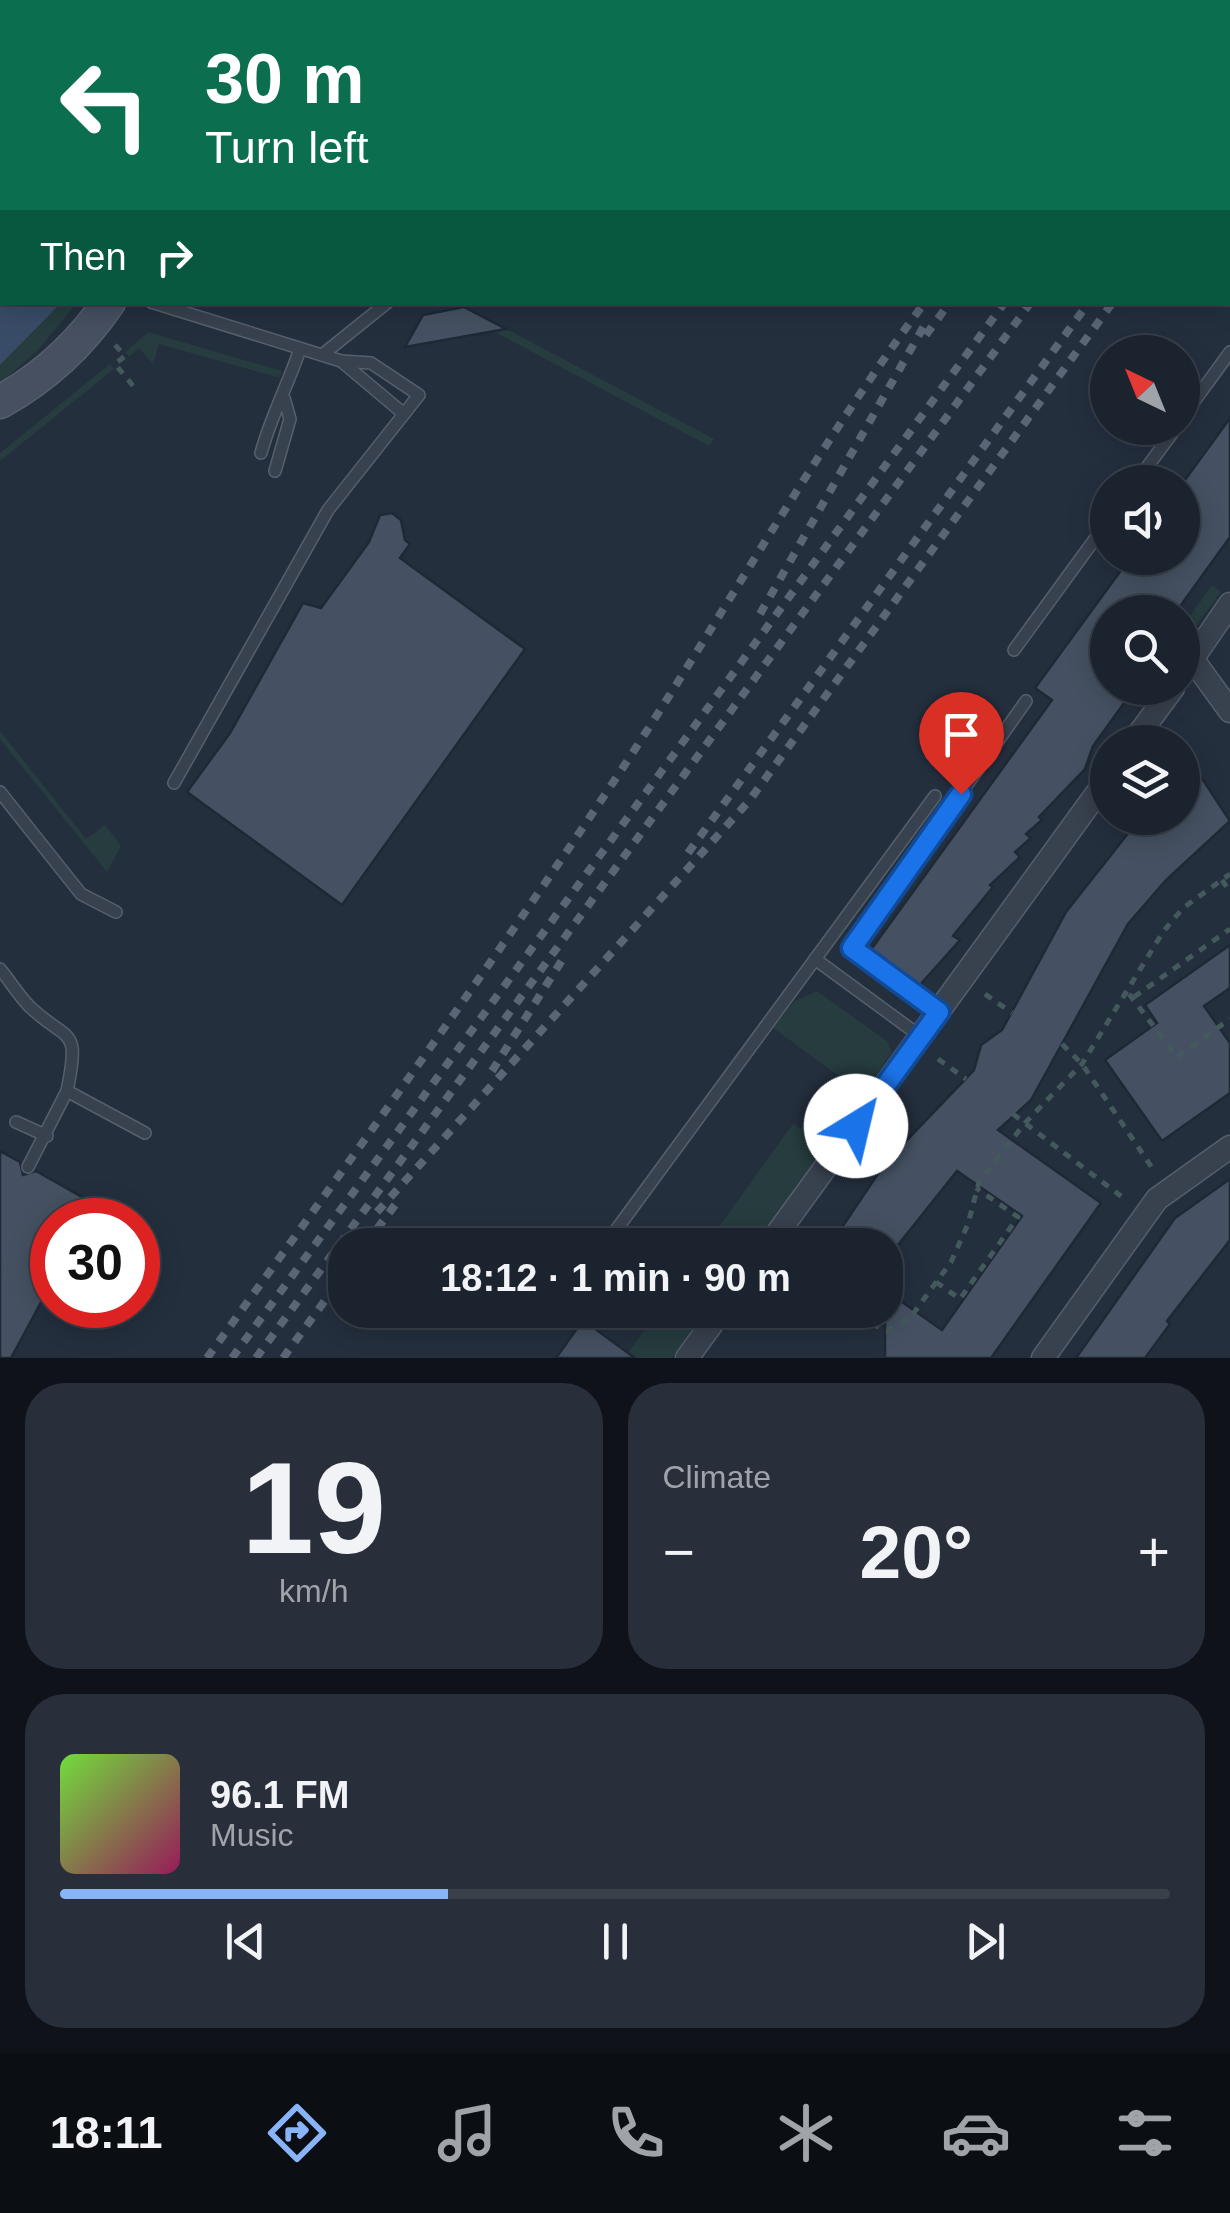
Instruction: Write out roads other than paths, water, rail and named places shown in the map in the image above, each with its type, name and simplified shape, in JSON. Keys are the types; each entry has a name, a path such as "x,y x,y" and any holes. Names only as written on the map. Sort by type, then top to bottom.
{"main road":[{"path":"0,400 82,305"},
{"path":"0,400 34,382 72,349 108,305"}],"street":[{"path":"1200,649 1230,604"},
{"path":"1200,680 1230,711"},
{"path":"782,1228 1090,803"},
{"path":"1043,1358 1145,1214 1168,1191 1230,1147"},
{"path":"688,1358 709,1328"}],"lane":[{"path":"160,305 341,361 371,364 419,395 328,510 174,782"},
{"path":"322,355 384,305"},
{"path":"261,453 272,412 284,398 300,349"},
{"path":"1200,393 1230,352"},
{"path":"341,361 404,414"},
{"path":"275,471 290,419 284,398"},
{"path":"1014,650 1090,547"},
{"path":"939,1012 852,948 1026,701"},
{"path":"0,792 81,894 116,912"},
{"path":"617,1228 935,796"},
{"path":"815,959 921,1036"},
{"path":"0,969 32,1008 62,1028 72,1046 67,1091 28,1167"},
{"path":"67,1091 144,1133"},
{"path":"16,1122 46,1136"}],"water":[{"path":"0,305 59,305 0,365"}],"railway":[{"path":"207,1358 567,852 844,418 923,305"},
{"path":"926,335 948,305"},
{"path":"232,1358 1003,305"},
{"path":"256,1358 1029,305"},
{"path":"688,853 1087,305"},
{"path":"377,1212 749,801 1111,305"},
{"path":"760,614 928,319"},
{"path":"492,1071 564,957"},
{"path":"378,1228 395,1205"},
{"path":"283,1358 328,1296"}]}
